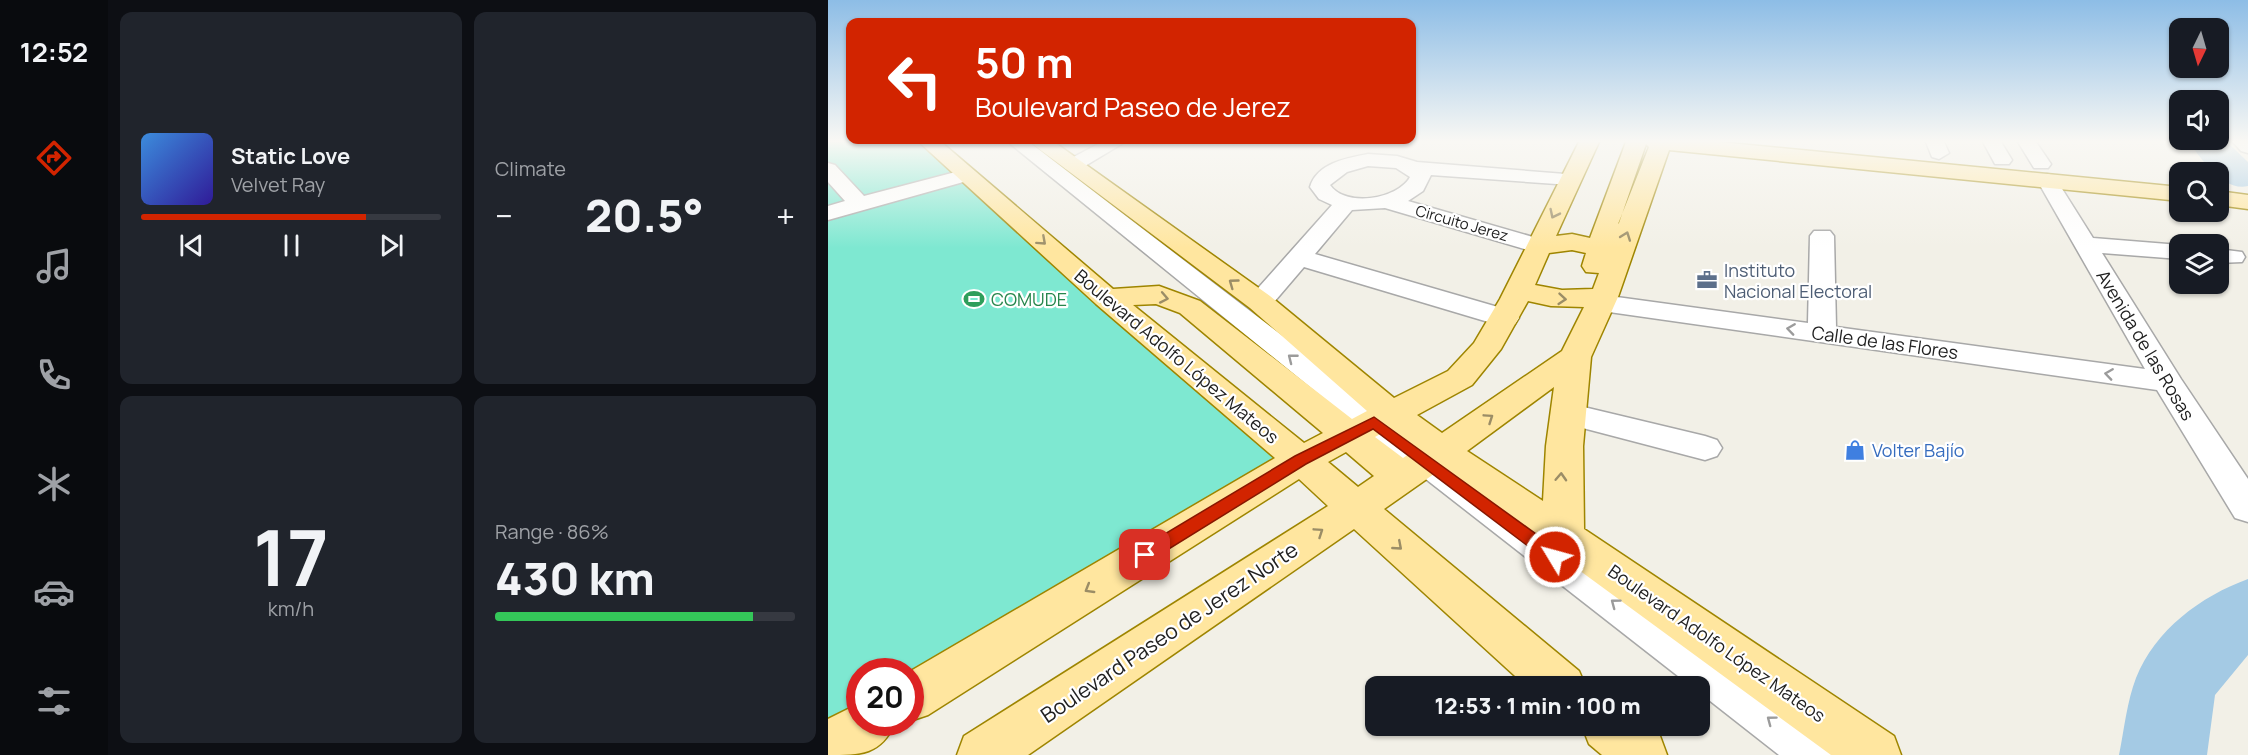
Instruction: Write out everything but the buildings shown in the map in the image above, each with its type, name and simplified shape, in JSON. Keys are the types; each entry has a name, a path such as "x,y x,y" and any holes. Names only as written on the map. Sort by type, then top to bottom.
{"main road":[{"name":"Boulevard Adolfo López Mateos","path":"968,177 1106,298 1301,460 1549,676"},
{"name":"Boulevard Adolfo López Mateos","path":"1090,177 1260,302 1372,423 1423,463 1564,536 1875,755"},
{"path":"1604,298 1596,274 1599,248 1624,177"},
{"path":"1564,536 1560,486 1575,357 1604,298 1648,177"},
{"path":"2076,177 2169,192"},
{"path":"924,689 1301,460 1460,378 1478,363 1505,318 1571,179"},
{"path":"2229,182 2248,184"},
{"path":"2229,199 2248,202"},
{"path":"1539,246 1572,242 1599,248"},
{"path":"1520,289 1536,295 1562,299 1604,298"},
{"path":"1106,298 1159,295 1190,307 1372,423 1423,463"},
{"name":"Boulevard Paseo de Jerez Norte","path":"983,755 1423,463 1575,357"},
{"path":"828,748 848,736"},
{"path":"1619,736 1641,755"}],"street":[{"path":"835,177 859,204"},
{"path":"828,213 962,177"},
{"path":"1062,177 1372,423"},
{"path":"1324,177 1320,185 1327,195 1347,202 1385,201 1405,194 1418,185 1421,177"},
{"path":"1546,177 1571,179"},
{"name":"Avenida de las Rosas","path":"2047,177 2167,382 2248,508"},
{"name":"Circuito Jerez","path":"1385,201 1539,246"},
{"path":"1260,302 1347,202"},
{"path":"1822,236 1822,333"},
{"path":"2085,243 2169,251"},
{"path":"1298,257 1505,318"},
{"name":"Calle de las Flores","path":"1604,298 1822,333 2167,382"},
{"path":"1567,414 1705,448"},
{"path":"1423,463 1817,755"}],"green space":[{"name":"COMUDE","path":"828,177 982,177 1295,456 924,664 924,658 846,658 846,722 828,733"}],"waterway":[{"path":"2163,755 2176,680 2225,626 2248,612"}],"place":[{"name":"Instituto Nacional Electoral","path":"1707,280"},
{"name":"COMUDE","path":"974,299"},
{"name":"Volter Bajío","path":"1855,450"}],"route":[{"path":"1145,555 1301,460 1374,422 1555,557"}]}
